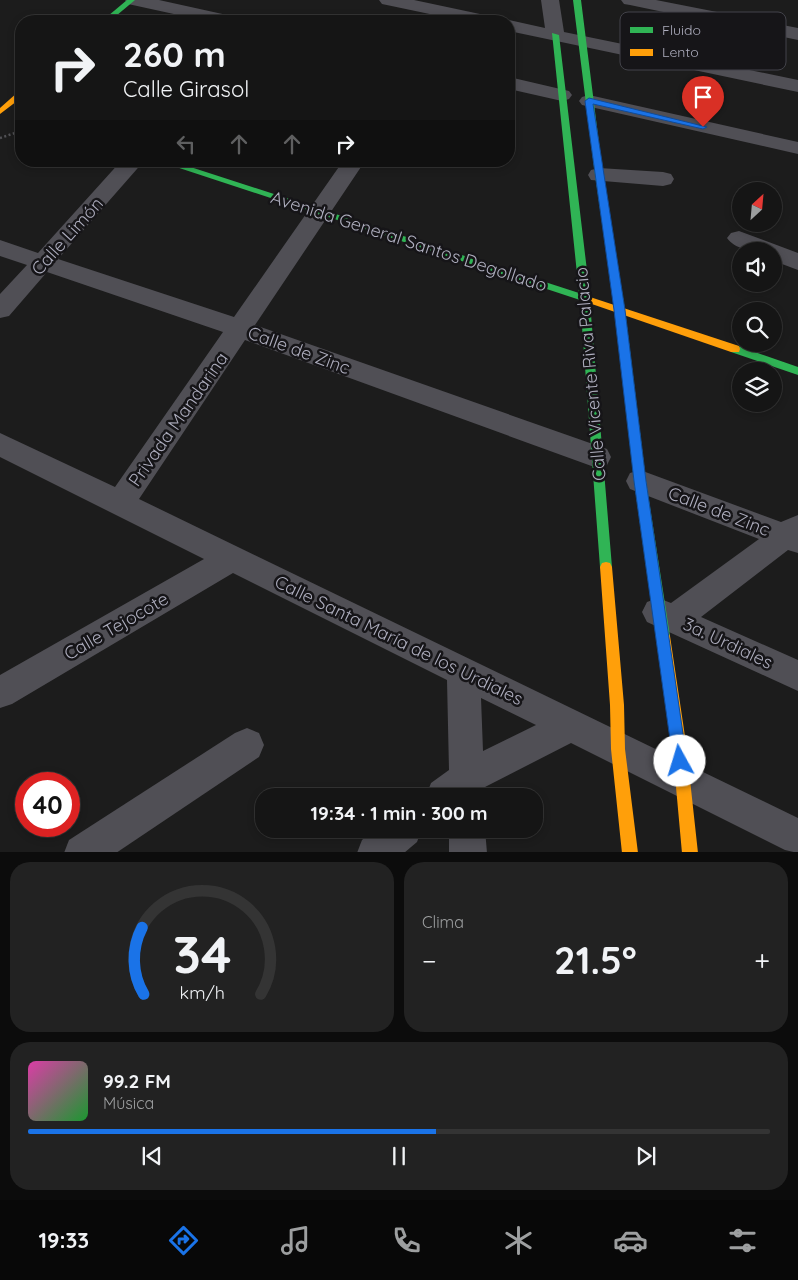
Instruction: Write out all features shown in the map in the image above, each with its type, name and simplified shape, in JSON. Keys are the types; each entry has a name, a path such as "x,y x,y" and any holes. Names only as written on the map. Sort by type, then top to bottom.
{"street":[{"path":"114,15 133,0 202,15"},
{"path":"388,0 459,15"},
{"name":"Calle Vicente Riva Palacio","path":"550,0 585,299 618,749 630,852"},
{"name":"Calle Vicente Riva Palacio","path":"577,0 599,175 620,310 640,481 667,615 690,852"},
{"path":"630,0 689,12"},
{"path":"515,27 620,49"},
{"path":"722,70 798,86"},
{"path":"515,84 562,95"},
{"path":"4,111 15,100"},
{"path":"589,101 798,148"},
{"name":"Calle Limón","path":"0,310 128,167"},
{"name":"Avenida General Santos Degollado","path":"181,167 620,310 798,371"},
{"name":"Privada Mandarina","path":"120,503 241,329 350,167"},
{"path":"599,175 663,179"},
{"path":"738,238 748,242"},
{"name":"Calle de Zinc","path":"0,248 241,329 597,457"},
{"path":"782,256 798,262"},
{"name":"Calle Santa María de los Urdiales","path":"0,444 798,837"},
{"name":"Calle de Zinc","path":"640,481 793,534"},
{"path":"667,615 793,534"},
{"name":"Calle Tejocote","path":"0,693 232,558"},
{"name":"3a. Urdiales","path":"667,615 798,676"},
{"path":"460,788 462,672"},
{"path":"463,788 571,725"},
{"path":"82,852 247,745"},
{"path":"375,852 393,838"},
{"path":"467,838 468,852"}],"path":[{"path":"0,138 15,133"}],"traffic: fast":[{"path":"113,15 131,0"},
{"path":"577,0 599,175 620,310 640,481 663,636"},
{"path":"555,35 585,299 606,567"},
{"path":"180,167 590,300"},
{"path":"744,352 798,371"}],"traffic: slow":[{"path":"0,112 15,99"},
{"path":"590,300 732,348"},
{"path":"606,567 617,705 618,749 630,852"},
{"path":"663,636 679,743 690,852"}],"route":[{"path":"680,761 679,742 658,612 640,481 620,310 589,101 703,127"}]}
